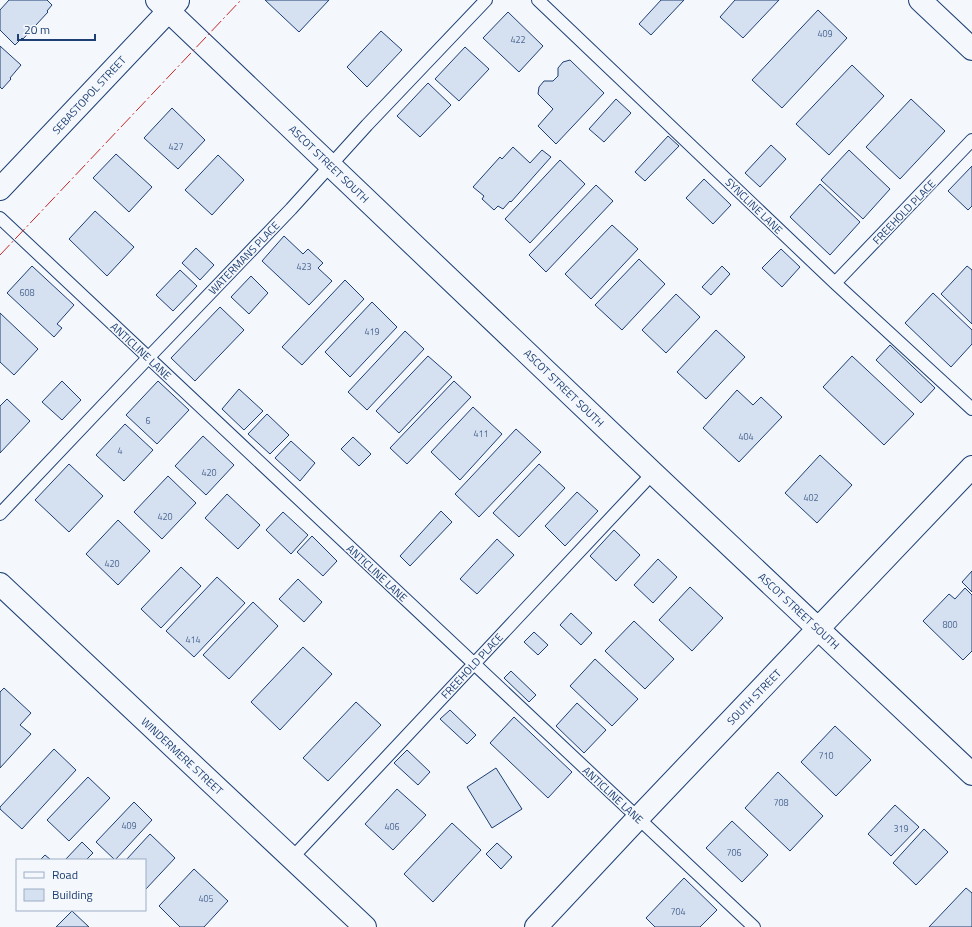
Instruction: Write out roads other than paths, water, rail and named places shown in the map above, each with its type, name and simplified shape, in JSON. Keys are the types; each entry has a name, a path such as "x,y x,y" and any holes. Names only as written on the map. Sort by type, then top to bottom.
{"street":[{"path":"920,0 972,49"},
{"name":"ASCOT STREET SOUTH","path":"168,4 330,165 972,774"},
{"name":"SEBASTOPOL STREET","path":"0,189 168,4"},
{"name":"SOUTH STREET","path":"536,927 972,467"},
{"name":"WINDERMERE STREET","path":"0,584 365,927"}],"lane":[{"name":"WATERMANS PLACE","path":"0,514 291,209 330,165 486,0"},
{"name":"SYNCLINE LANE","path":"538,0 835,283 972,409"},
{"name":"FREEHOLD PLACE","path":"835,283 972,140"},
{"name":"ANTICLINE LANE","path":"0,218 754,927"},
{"name":"FREEHOLD PLACE","path":"292,858 653,473"}]}
